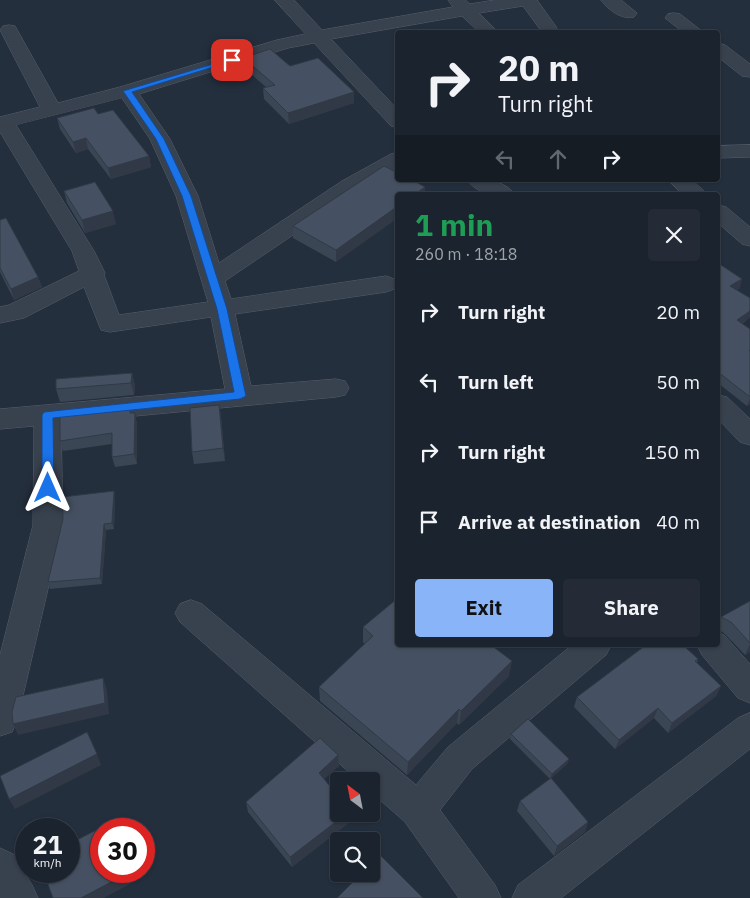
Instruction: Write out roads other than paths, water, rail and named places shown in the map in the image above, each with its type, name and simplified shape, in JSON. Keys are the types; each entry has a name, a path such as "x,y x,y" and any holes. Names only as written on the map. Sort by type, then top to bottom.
{"street":[{"path":"284,0 395,119"},
{"path":"386,284 110,324 93,273 74,234 2,123 127,91 283,44 460,6 526,0 548,28"},
{"path":"610,0 628,13"},
{"path":"460,6 487,30"},
{"path":"674,18 691,30"},
{"path":"9,30 52,110"},
{"path":"720,50 750,72"},
{"path":"725,75 750,72"},
{"path":"127,91 160,139 187,196 222,309 240,396"},
{"path":"720,152 750,151"},
{"path":"212,279 350,186 395,160"},
{"path":"482,182 499,192"},
{"path":"681,182 693,192"},
{"path":"720,214 750,239"},
{"path":"0,315 15,312 93,273"},
{"path":"0,419 336,388"},
{"path":"720,406 750,435"},
{"path":"0,720 48,525 48,415"},
{"path":"190,613 418,810 482,898"},
{"path":"418,810 460,758 593,647"},
{"path":"715,647 750,688"},
{"path":"531,898 750,729"},
{"path":"0,867 19,898"}]}
